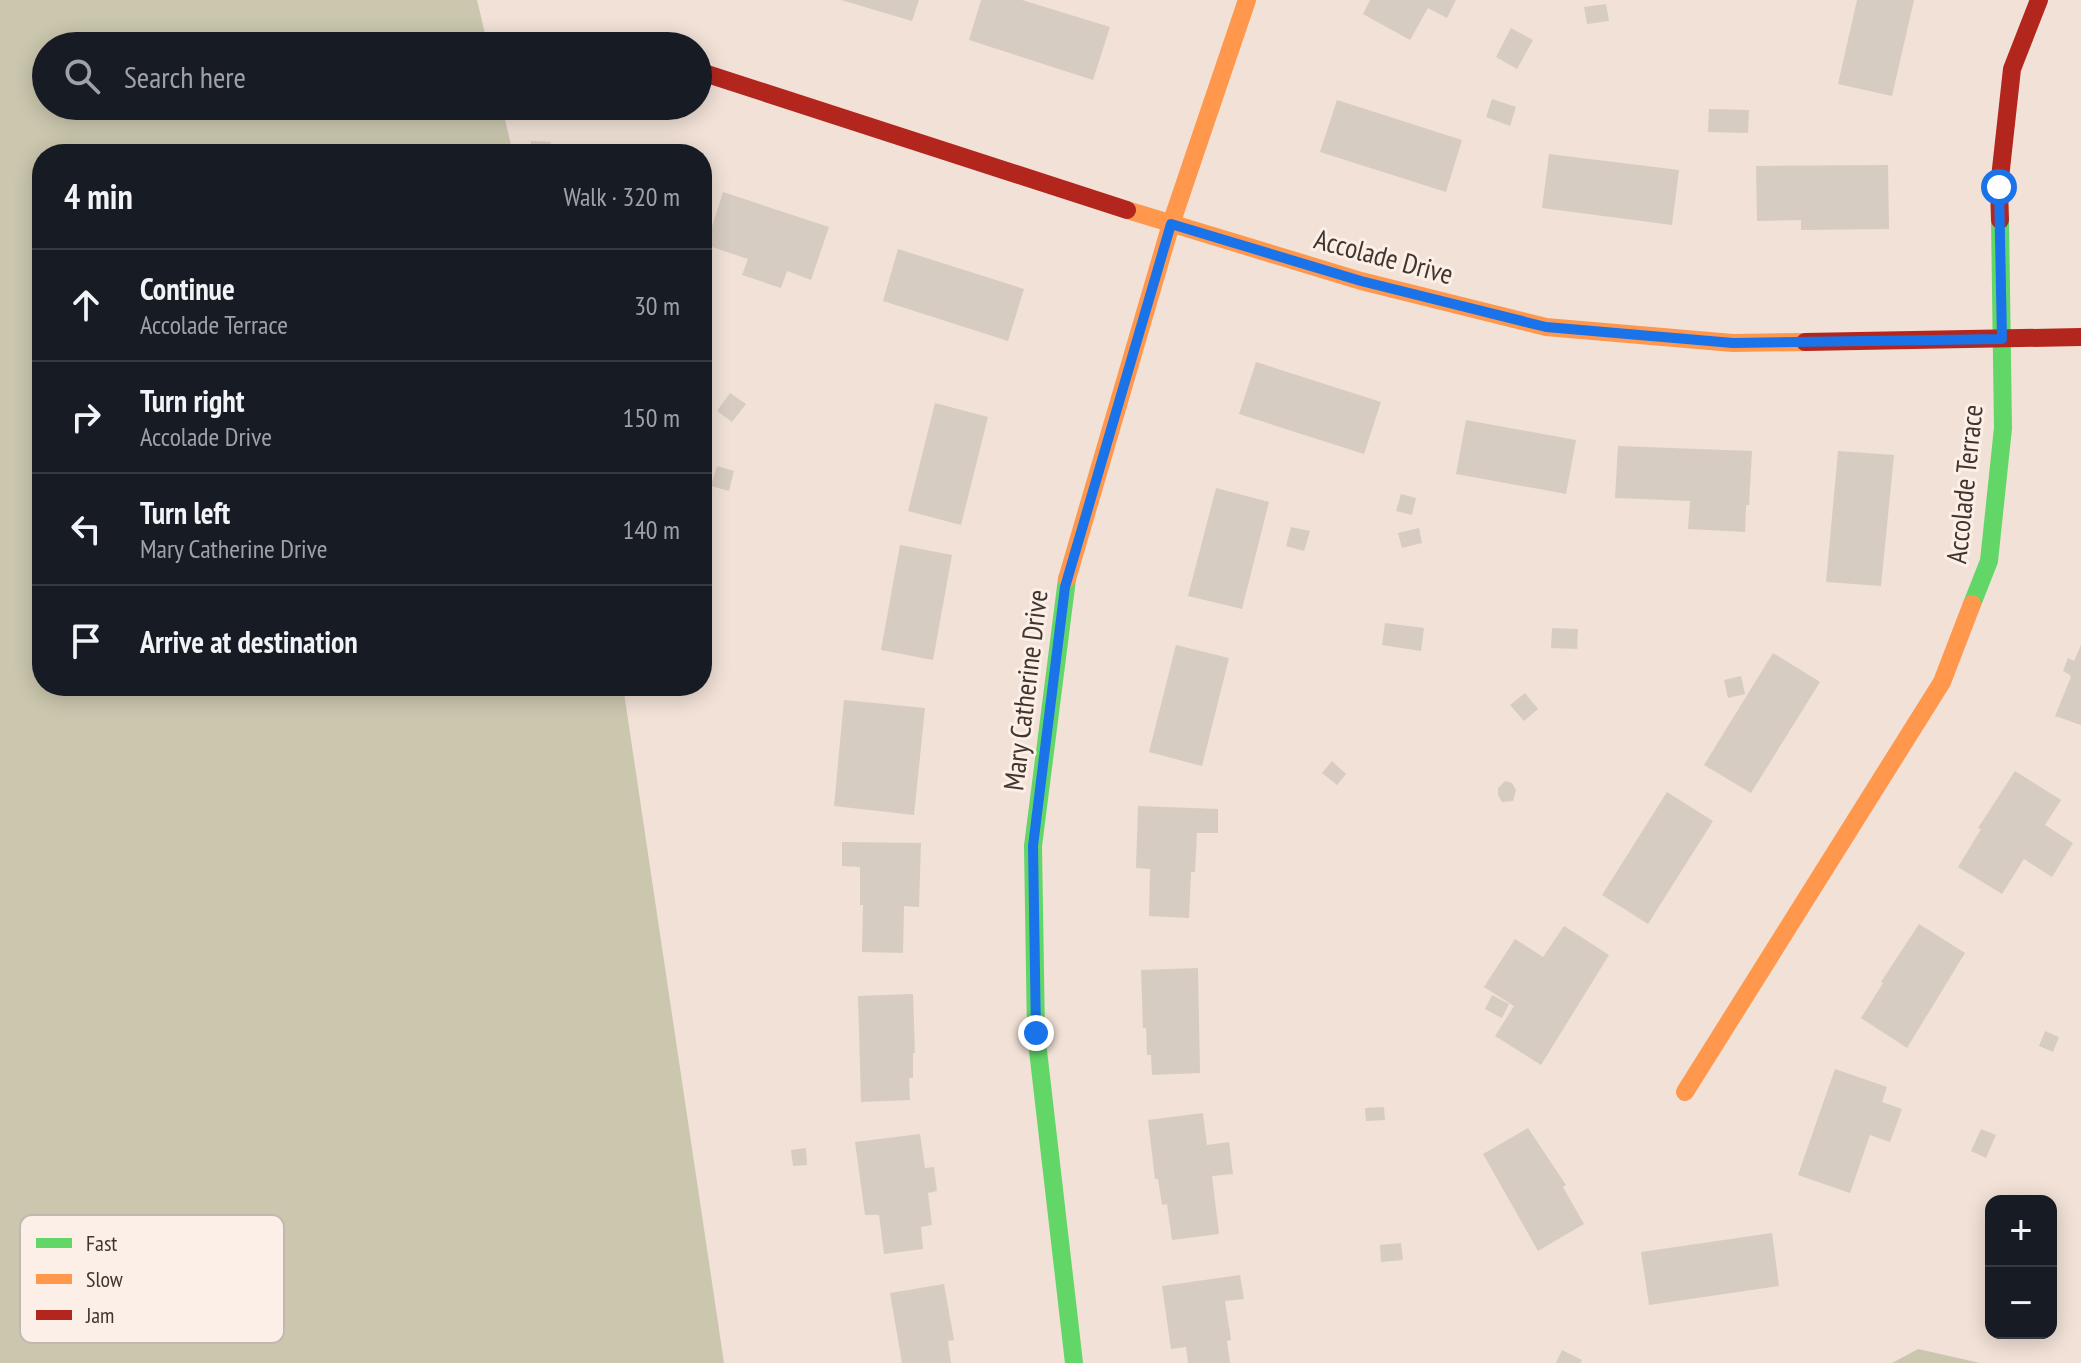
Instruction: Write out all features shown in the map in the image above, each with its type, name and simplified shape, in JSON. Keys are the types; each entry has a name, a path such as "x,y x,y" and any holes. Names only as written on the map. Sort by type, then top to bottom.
{"street":[{"name":"Mary Catherine Drive","path":"1074,1363 1036,1033 1033,846 1065,587 1171,224 1247,0"},
{"name":"Accolade Terrace","path":"1685,1092 1942,682 1989,561 2003,428 1999,187 2012,69 2039,0"},
{"name":"Accolade Drive","path":"712,76 1171,224 1361,281 1546,327 1733,343 2081,337"}],"shaded area":[{"path":"0,0 477,0 485,32 32,32 32,120 505,120 511,144 32,144 32,696 624,696 724,1363 0,1363"},
{"path":"1918,1349 1980,1363 1892,1363"}],"building":[{"path":"841,0 919,0 912,21"},
{"path":"981,0 1022,0 1110,27 1093,80 969,40"},
{"path":"1370,0 1456,0 1447,18 1428,8 1410,40 1363,14"},
{"path":"1857,0 1914,0 1892,96 1838,84"},
{"path":"1606,4 1609,21 1587,24 1584,7"},
{"path":"1511,28 1533,40 1517,69 1496,57"},
{"path":"1492,99 1516,107 1510,126 1486,117"},
{"path":"1337,100 1462,140 1446,192 1320,152"},
{"path":"1709,109 1749,110 1748,133 1708,132"},
{"path":"531,141 551,142 551,144 531,144"},
{"path":"1549,154 1679,170 1672,225 1542,208"},
{"path":"1888,165 1889,229 1801,230 1801,220 1757,221 1756,166"},
{"path":"723,192 829,227 811,280 787,271 781,288 742,275 748,259 712,247 712,226"},
{"path":"898,249 1024,289 1008,341 883,301"},
{"path":"1256,362 1381,402 1364,454 1239,414"},
{"path":"730,393 746,404 732,422 717,411"},
{"path":"935,403 988,417 961,525 908,511"},
{"path":"1466,420 1576,440 1566,494 1456,474"},
{"path":"1618,446 1752,451 1745,532 1688,529 1690,501 1615,498"},
{"path":"1838,451 1894,455 1881,586 1826,582"},
{"path":"717,466 734,471 729,491 712,486"},
{"path":"1216,488 1269,502 1242,609 1188,596"},
{"path":"1401,494 1416,498 1412,515 1396,511"},
{"path":"1291,527 1310,531 1304,551 1286,546"},
{"path":"1419,528 1422,543 1402,548 1398,533"},
{"path":"900,545 952,555 933,660 881,650"},
{"path":"1385,623 1424,628 1421,651 1382,645"},
{"path":"1552,628 1578,629 1577,649 1551,648"},
{"path":"1176,645 1229,658 1202,766 1149,752"},
{"path":"2081,645 2081,725 2055,716 2071,677 2063,671 2068,658 2074,661"},
{"path":"1773,653 1820,682 1751,793 1704,765"},
{"path":"1741,676 1745,694 1728,698 1724,680"},
{"path":"1525,693 1538,709 1524,721 1510,705"},
{"path":"844,700 925,708 914,815 834,806"},
{"path":"1332,761 1346,774 1337,785 1322,773"},
{"path":"2015,771 2061,800 2045,825 2073,843 2052,877 2024,859 2002,894 1958,867 1981,829 1978,828"},
{"path":"1505,781 1512,783 1516,790 1513,801 1502,802 1498,795 1498,788"},
{"path":"1667,792 1713,821 1648,924 1602,895"},
{"path":"1138,806 1218,809 1218,833 1197,833 1189,918 1149,916 1150,869 1136,868"},
{"path":"842,842 921,843 919,907 904,906 903,953 862,952 860,867 842,866"},
{"path":"1919,924 1965,953 1907,1048 1861,1018"},
{"path":"1564,926 1609,955 1541,1065 1495,1036 1514,1006 1484,987 1515,939 1543,957"},
{"path":"1198,968 1200,1073 1152,1075 1151,1055 1147,1055 1146,1028 1143,1028 1141,970"},
{"path":"913,994 915,1053 913,1078 909,1078 910,1100 861,1102 858,996"},
{"path":"1492,995 1509,1004 1502,1018 1485,1009"},
{"path":"2045,1031 2059,1037 2053,1052 2039,1046"},
{"path":"1835,1069 1887,1087 1882,1102 1902,1109 1890,1142 1870,1135 1850,1193 1798,1175"},
{"path":"1384,1107 1385,1120 1366,1121 1365,1108"},
{"path":"1203,1113 1207,1145 1229,1142 1233,1174 1212,1176 1219,1234 1172,1240 1167,1204 1162,1205 1158,1179 1155,1179 1148,1120"},
{"path":"1528,1128 1566,1185 1563,1187 1584,1224 1538,1251 1483,1154"},
{"path":"1981,1129 1996,1135 1986,1158 1971,1151"},
{"path":"920,1134 925,1168 934,1167 937,1191 928,1193 932,1225 921,1227 923,1249 884,1254 879,1215 865,1215 855,1142"},
{"path":"806,1148 807,1165 793,1166 791,1150"},
{"path":"1772,1233 1779,1286 1649,1305 1641,1252"},
{"path":"1401,1243 1403,1260 1381,1262 1380,1245"},
{"path":"1240,1275 1244,1299 1225,1301 1231,1340 1227,1341 1230,1363 1188,1363 1186,1347 1171,1349 1162,1286"},
{"path":"944,1284 954,1340 948,1341 951,1363 902,1363 890,1293"},
{"path":"1562,1350 1582,1360 1580,1363 1556,1363"}],"traffic: fast":[{"path":"1972,604 1989,561 2003,428 2000,220"},
{"path":"1067,579 1033,846 1036,1033 1074,1363"}],"traffic: slow":[{"path":"1067,579 1171,224 1247,0"},
{"path":"1127,210 1361,281 1546,327 1733,343 1805,342"},
{"path":"1685,1092 1942,682 1972,604"}],"traffic: jam":[{"path":"2000,220 1999,187 2012,69 2039,0"},
{"path":"712,76 1127,210"},
{"path":"1805,342 2081,337"}],"route":[{"path":"1036,1033 1033,846 1065,587 1171,224 1361,281 1546,327 1733,343 2002,339 1999,187"}]}
